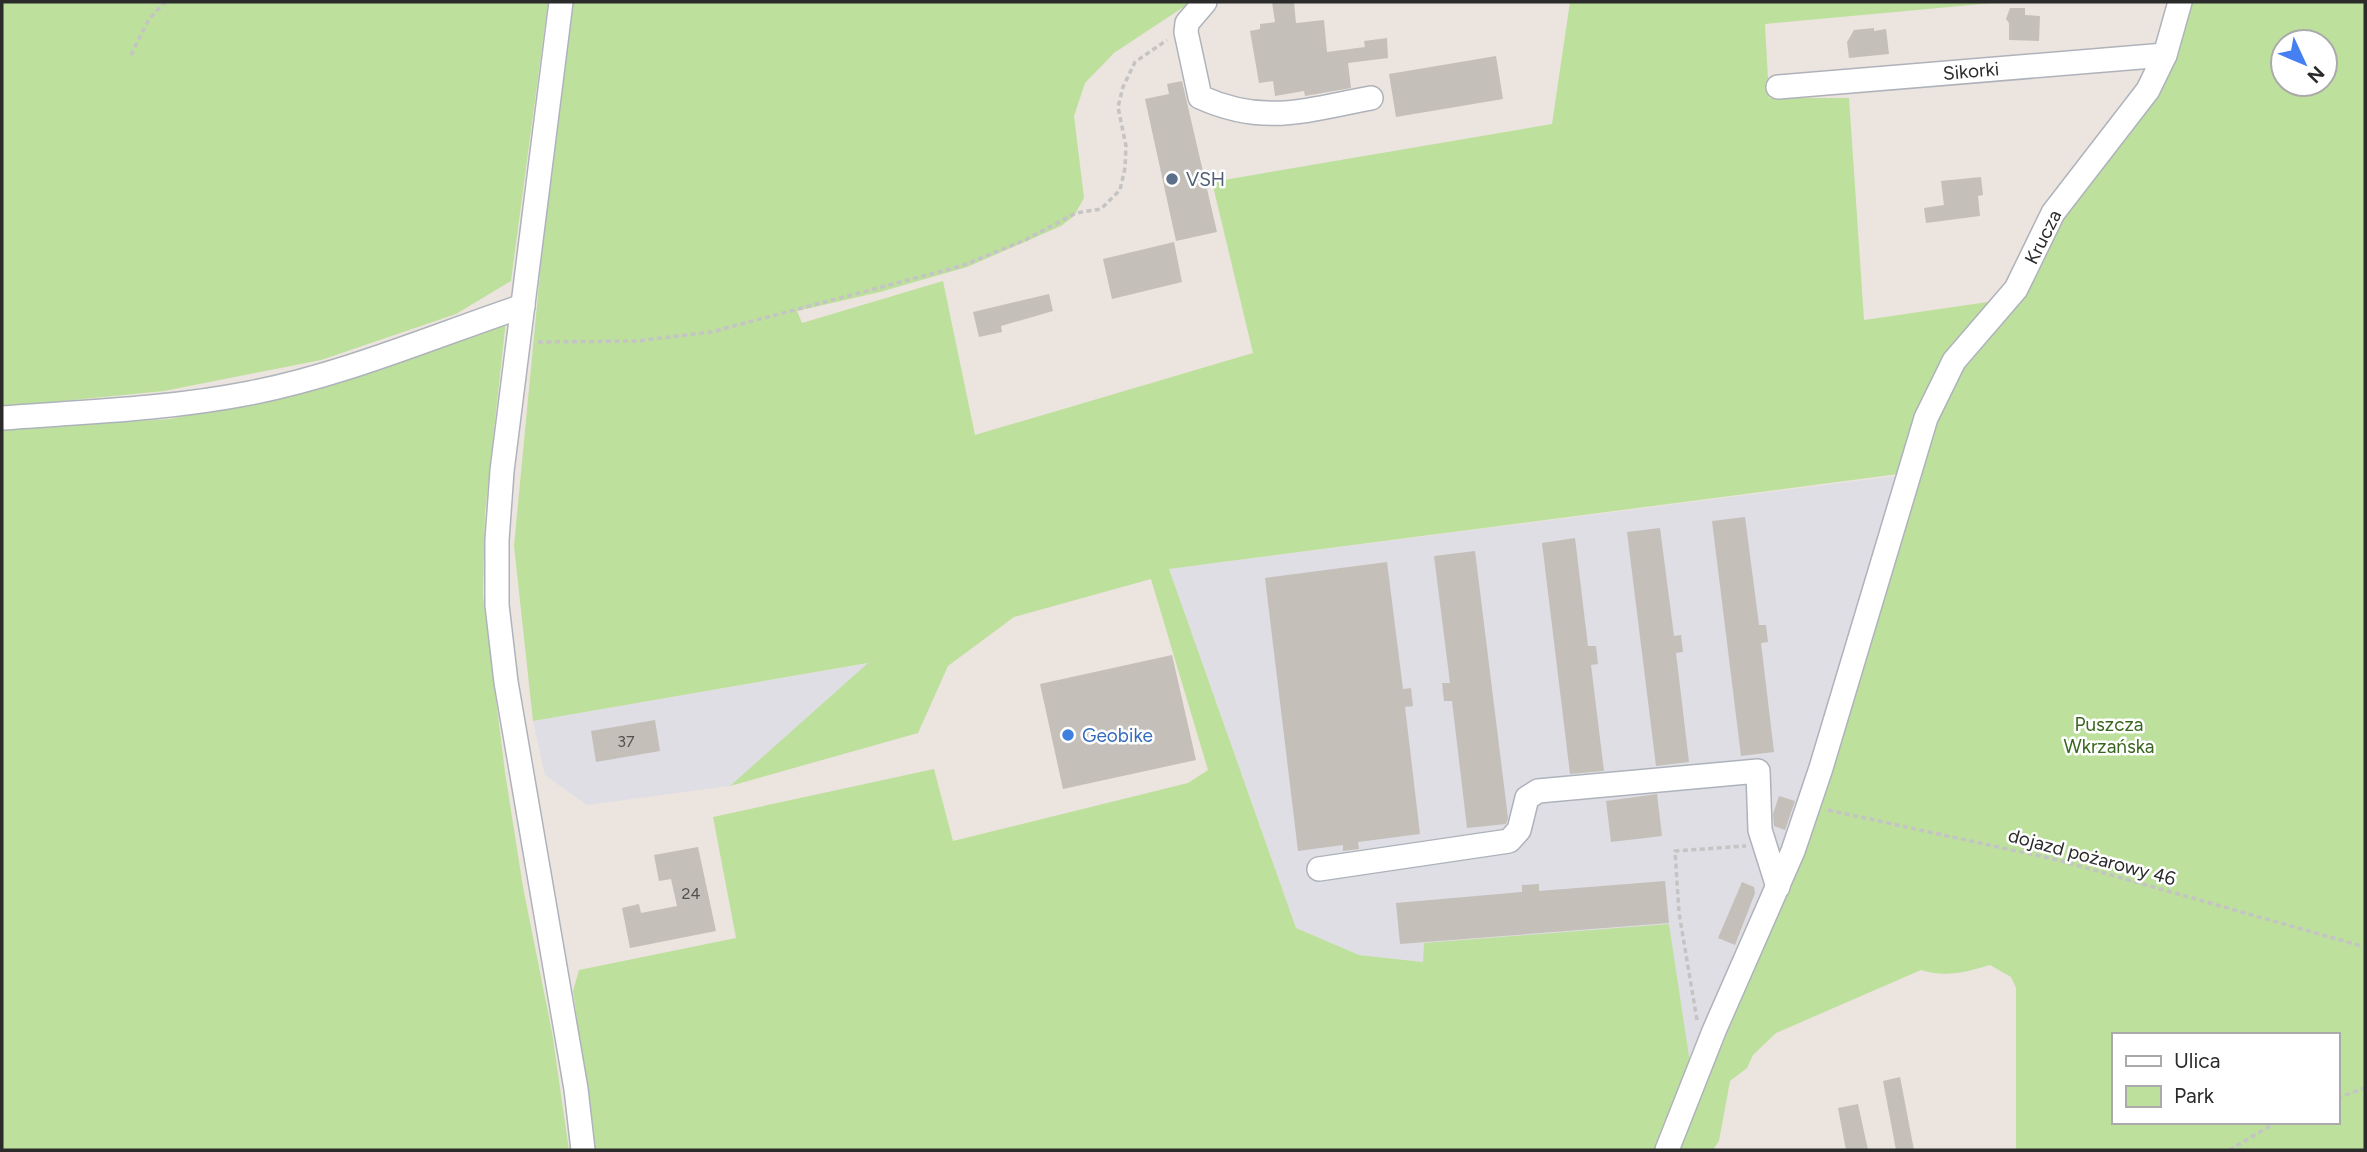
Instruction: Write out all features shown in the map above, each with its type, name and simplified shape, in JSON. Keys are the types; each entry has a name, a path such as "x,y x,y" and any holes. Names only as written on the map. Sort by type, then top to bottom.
{"street":[{"path":"561,2 500,499 497,605 506,682 576,1089 583,1150"},
{"path":"1205,2 1187,23 1186,32 1200,97 1245,113 1279,115 1371,98"},
{"name":"Krucza","path":"1667,1150 1703,1057 1793,851 1926,418 1954,362 2016,289 2053,213 2148,90 2165,55 2180,2"},
{"name":"Sikorki","path":"1778,87 2165,55"},
{"path":"2,418 158,406 250,393 320,375 523,306"},
{"path":"1319,869 1509,841 1519,831 1527,798 1538,791 1758,771 1760,830 1778,887"}],"path":[{"path":"131,55 149,19 165,2"},
{"path":"519,342 582,344 711,332 961,266 1025,240 1076,212 1101,209 1120,190 1126,146 1118,107 1135,62 1159,44 1186,32"},
{"name":"dojazd pożarowy 46","path":"1808,806 2058,860 2365,947"},
{"path":"1703,1057 1679,913 1675,851 1765,844"},
{"path":"2339,1097 2365,1088"},
{"path":"2230,1150 2274,1124"}],"shaded area":[{"path":"1896,476 1788,834 1690,1063 1424,943 1424,962 1359,955 1296,928 1169,569"},
{"path":"870,663 730,786 587,805 545,775 533,721"}],"green space":[{"path":"2,2 548,2 511,281 456,314 321,360 164,391 2,407"},
{"name":"Puszcza Wkrzańska","path":"572,2 1191,2 1114,53 1085,83 1074,116 1084,198 1074,216 1061,226 967,267 880,292 797,311 802,323 943,281 975,435 1253,353 1212,182 1552,124 1570,2 2004,2 1765,24 1769,98 1849,98 1864,320 1988,302 2016,289 2128,118 2180,2 2365,2 2365,1150 2016,1150 2016,988 2011,977 1990,965 1947,974 1921,970 1776,1033 1753,1055 1747,1068 1730,1081 1719,1141 1713,1150 1678,1150 1801,858 1906,473 1169,569 1296,928 1359,955 1423,962 1424,943 1669,924 1690,1063 1659,1150 591,1150 589,1104 573,991 579,970 736,938 713,817 934,769 953,841 1188,783 1208,770 1151,579 1014,617 948,666 918,733 730,786 868,663 533,721 514,546 547,200"},
{"path":"506,320 485,513 483,595 505,772 523,887 552,1032 569,1150 2,1150 2,429 170,419 303,392"}],"building":[{"path":"1272,2 1294,2 1296,23 1324,20 1327,52 1365,47 1364,41 1387,38 1388,58 1348,63 1351,88 1305,96 1304,91 1275,96 1273,81 1259,83 1250,31 1260,29 1260,24 1275,22"},
{"path":"2010,8 2025,8 2025,15 2040,16 2039,41 2009,40 2009,23 2006,19"},
{"path":"1874,28 1874,31 1886,29 1889,54 1849,58 1847,42 1854,30"},
{"path":"1496,56 1503,99 1396,117 1389,74"},
{"path":"1182,81 1217,232 1176,241 1145,99 1169,94 1167,84"},
{"path":"1981,177 1983,195 1978,196 1980,216 1926,223 1924,208 1944,205 1941,181"},
{"path":"1174,242 1182,282 1112,299 1103,259"},
{"path":"1049,294 1053,311 1001,326 1002,332 979,337 973,312"},
{"path":"1745,517 1759,625 1766,625 1768,642 1761,643 1774,752 1741,756 1712,521"},
{"path":"1660,528 1674,636 1681,635 1683,652 1676,653 1689,762 1656,766 1627,532"},
{"path":"1575,538 1588,646 1596,646 1598,664 1591,665 1604,771 1570,774 1542,543"},
{"path":"1475,551 1508,818 1506,824 1467,828 1452,701 1444,701 1442,683 1450,683 1434,556"},
{"path":"1387,562 1403,689 1411,688 1413,706 1405,707 1420,834 1358,842 1359,849 1343,851 1343,845 1298,851 1265,578"},
{"path":"1172,655 1196,760 1063,789 1040,684"},
{"path":"655,720 660,751 596,762 591,731"},
{"path":"1657,794 1662,836 1611,842 1606,801"},
{"path":"1779,796 1795,801 1785,830 1774,826 1773,814"},
{"path":"698,847 716,931 630,948 622,908 639,904 641,913 677,906 671,879 659,881 654,855"},
{"path":"1665,881 1669,923 1400,944 1396,903 1522,892 1522,885 1539,884 1539,891"},
{"path":"1742,882 1754,887 1755,893 1735,945 1718,938"},
{"path":"1900,1077 1914,1150 1896,1150 1883,1081"},
{"path":"1858,1104 1868,1150 1846,1150 1838,1108"}],"place":[{"name":"VSH","path":"1172,179"},
{"name":"Geobike","path":"1068,735"}]}
